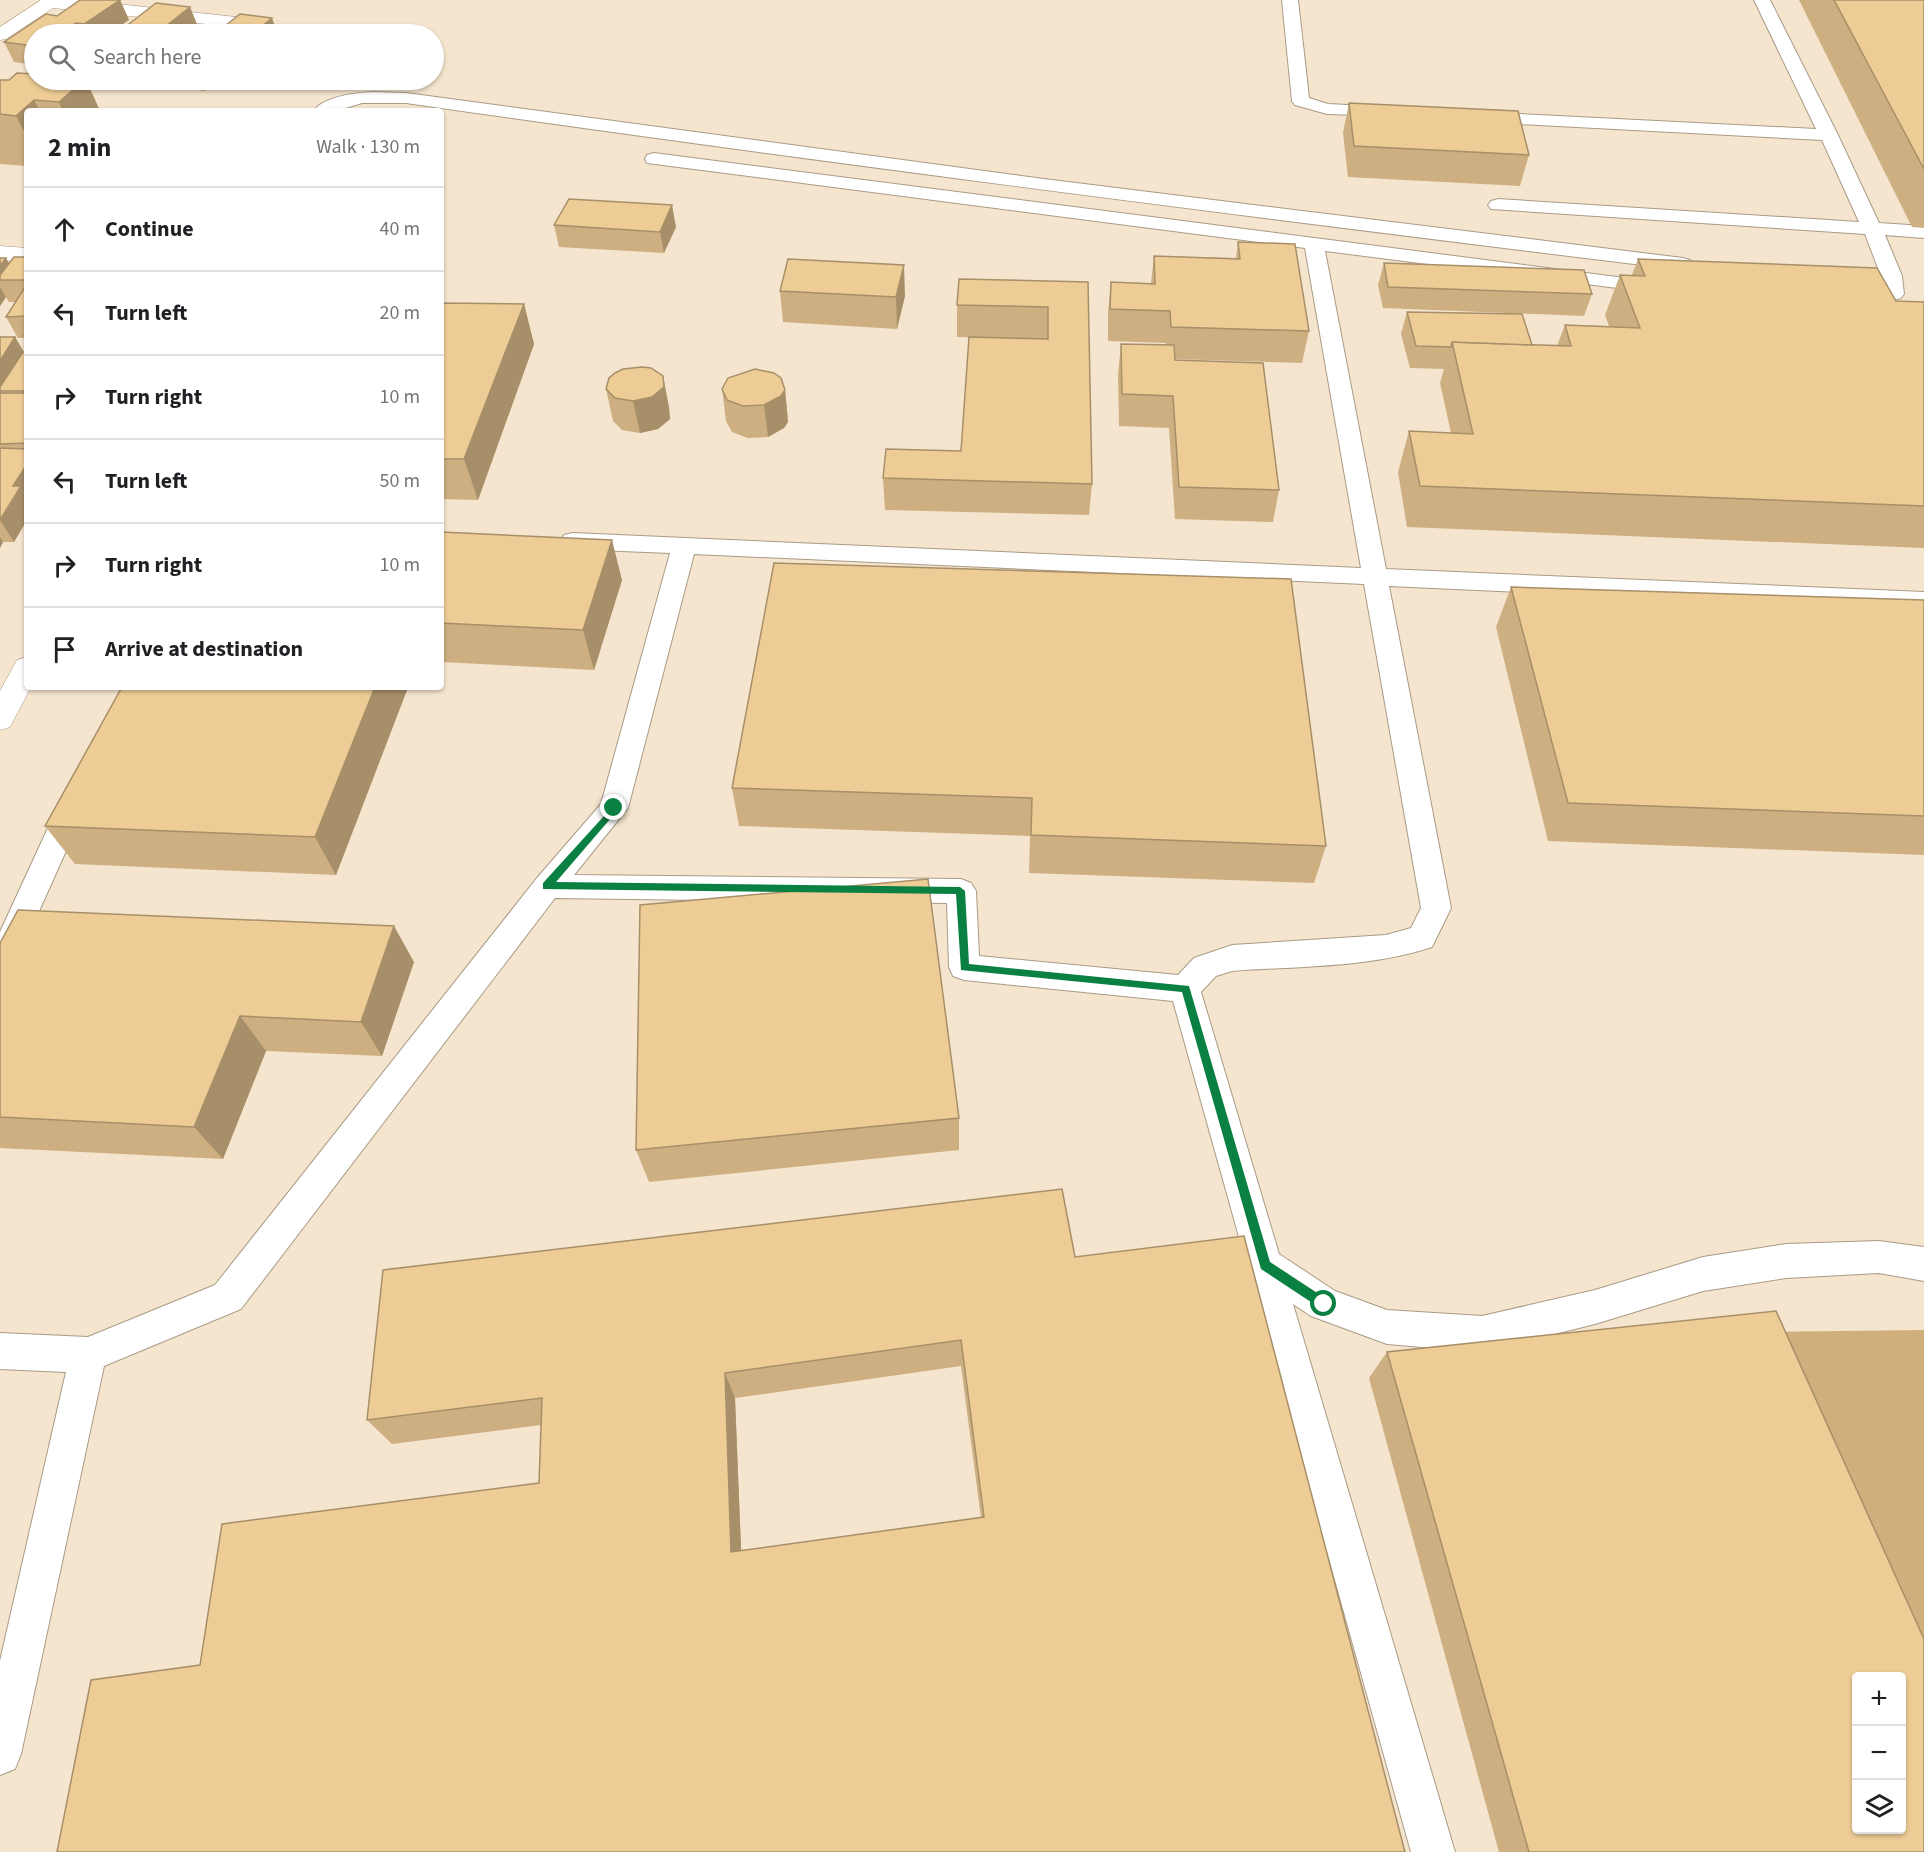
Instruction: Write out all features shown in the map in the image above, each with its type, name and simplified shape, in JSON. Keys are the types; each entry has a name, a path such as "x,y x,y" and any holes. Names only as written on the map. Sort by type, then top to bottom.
{"street":[{"path":"0,35 41,1 255,24"},
{"path":"0,253 24,255"},
{"path":"0,719 24,674"}],"lane":[{"path":"1290,0 1301,101 1327,109 1399,113"},
{"path":"1762,0 1829,135 1892,276 1894,294 1883,306"},
{"path":"329,108 348,100 382,97 406,98 1168,201 1707,267"},
{"path":"1459,116 1829,135"},
{"path":"654,159 1676,289"},
{"path":"1165,225 1168,201"},
{"path":"1497,205 1924,232"},
{"path":"1185,988 1205,967 1232,957 1386,947 1421,938 1436,908 1314,244"},
{"path":"1822,280 1892,276"},
{"path":"545,540 1924,601"},
{"path":"0,1351 88,1355 228,1298 547,886 614,808 684,546"},
{"path":"0,965 83,783"},
{"path":"547,886 960,891 964,967 1185,988"},
{"path":"1185,988 1433,1852"},
{"path":"1265,1265 1324,1304 1387,1328 1482,1334 1595,1307 1703,1274 1786,1261 1867,1257 1924,1264"},
{"path":"0,1754 88,1355"}],"shaded area":[{"path":"1924,1330 1924,1669 1766,1332"}],"building":[{"path":"80,0 120,0 84,24 31,24 46,14 57,16"},
{"path":"1834,0 1924,0 1924,169"},
{"path":"156,3 190,7 169,24 129,24"},
{"path":"240,14 272,18 265,24 228,24"},
{"path":"24,29 24,45 4,42"},
{"path":"17,73 24,73 24,90 73,90 59,102 34,100 16,116 0,114 0,80 9,80"},
{"path":"1349,103 1518,111 1529,155 1354,146"},
{"path":"569,199 672,205 660,232 554,225"},
{"path":"1238,242 1295,244 1309,331 1171,327 1170,311 1110,309 1111,282 1155,284 1154,256 1240,259"},
{"path":"14,257 24,257 24,280 0,280 0,275"},
{"path":"0,258 6,258 0,266"},
{"path":"788,259 904,265 896,297 780,291"},
{"path":"1638,259 1877,268 1896,301 1924,302 1924,506 1420,486 1409,431 1473,434 1452,342 1571,346 1565,325 1640,328 1620,275 1645,276"},
{"path":"1384,263 1584,270 1592,294 1388,287"},
{"path":"959,279 1088,282 1092,484 883,478 886,449 961,451 969,337 1048,339 1048,307 957,305"},
{"path":"24,289 24,316 6,317"},
{"path":"444,303 524,304 464,459 444,459"},
{"path":"1407,312 1522,314 1532,345 1452,342 1451,347 1416,346"},
{"path":"0,337 15,337 0,361"},
{"path":"1121,344 1174,345 1175,360 1263,363 1279,490 1179,487 1173,396 1122,394"},
{"path":"24,352 24,391 0,391 0,387"},
{"path":"651,368 663,376 664,387 652,397 633,401 615,398 606,389 609,378 615,373 623,369"},
{"path":"755,369 774,373 781,378 785,390 781,396 764,405 743,406 727,400 722,389 728,378"},
{"path":"0,393 24,393 24,443 0,444"},
{"path":"0,448 24,449 24,469 13,486 21,486 0,520"},
{"path":"444,532 612,540 583,630 444,623"},
{"path":"774,563 1291,579 1326,846 1031,835 1032,798 732,788"},
{"path":"1511,587 1924,600 1924,816 1568,803"},
{"path":"120,690 374,690 315,837 45,826"},
{"path":"928,879 959,1118 636,1150 640,905"},
{"path":"18,910 394,926 361,1022 240,1016 194,1127 0,1117 0,943"},
{"path":"1062,1189 1075,1257 1244,1236 1405,1852 57,1852 91,1680 200,1665 222,1524 539,1483 542,1398 367,1420 383,1270","holes":["961,1340 984,1517 731,1552 725,1373"]},
{"path":"1776,1311 1924,1639 1924,1852 1529,1852 1387,1352"}],"route":[{"path":"614,808 547,886 960,891 964,967 1185,988 1265,1265 1324,1304"}]}
